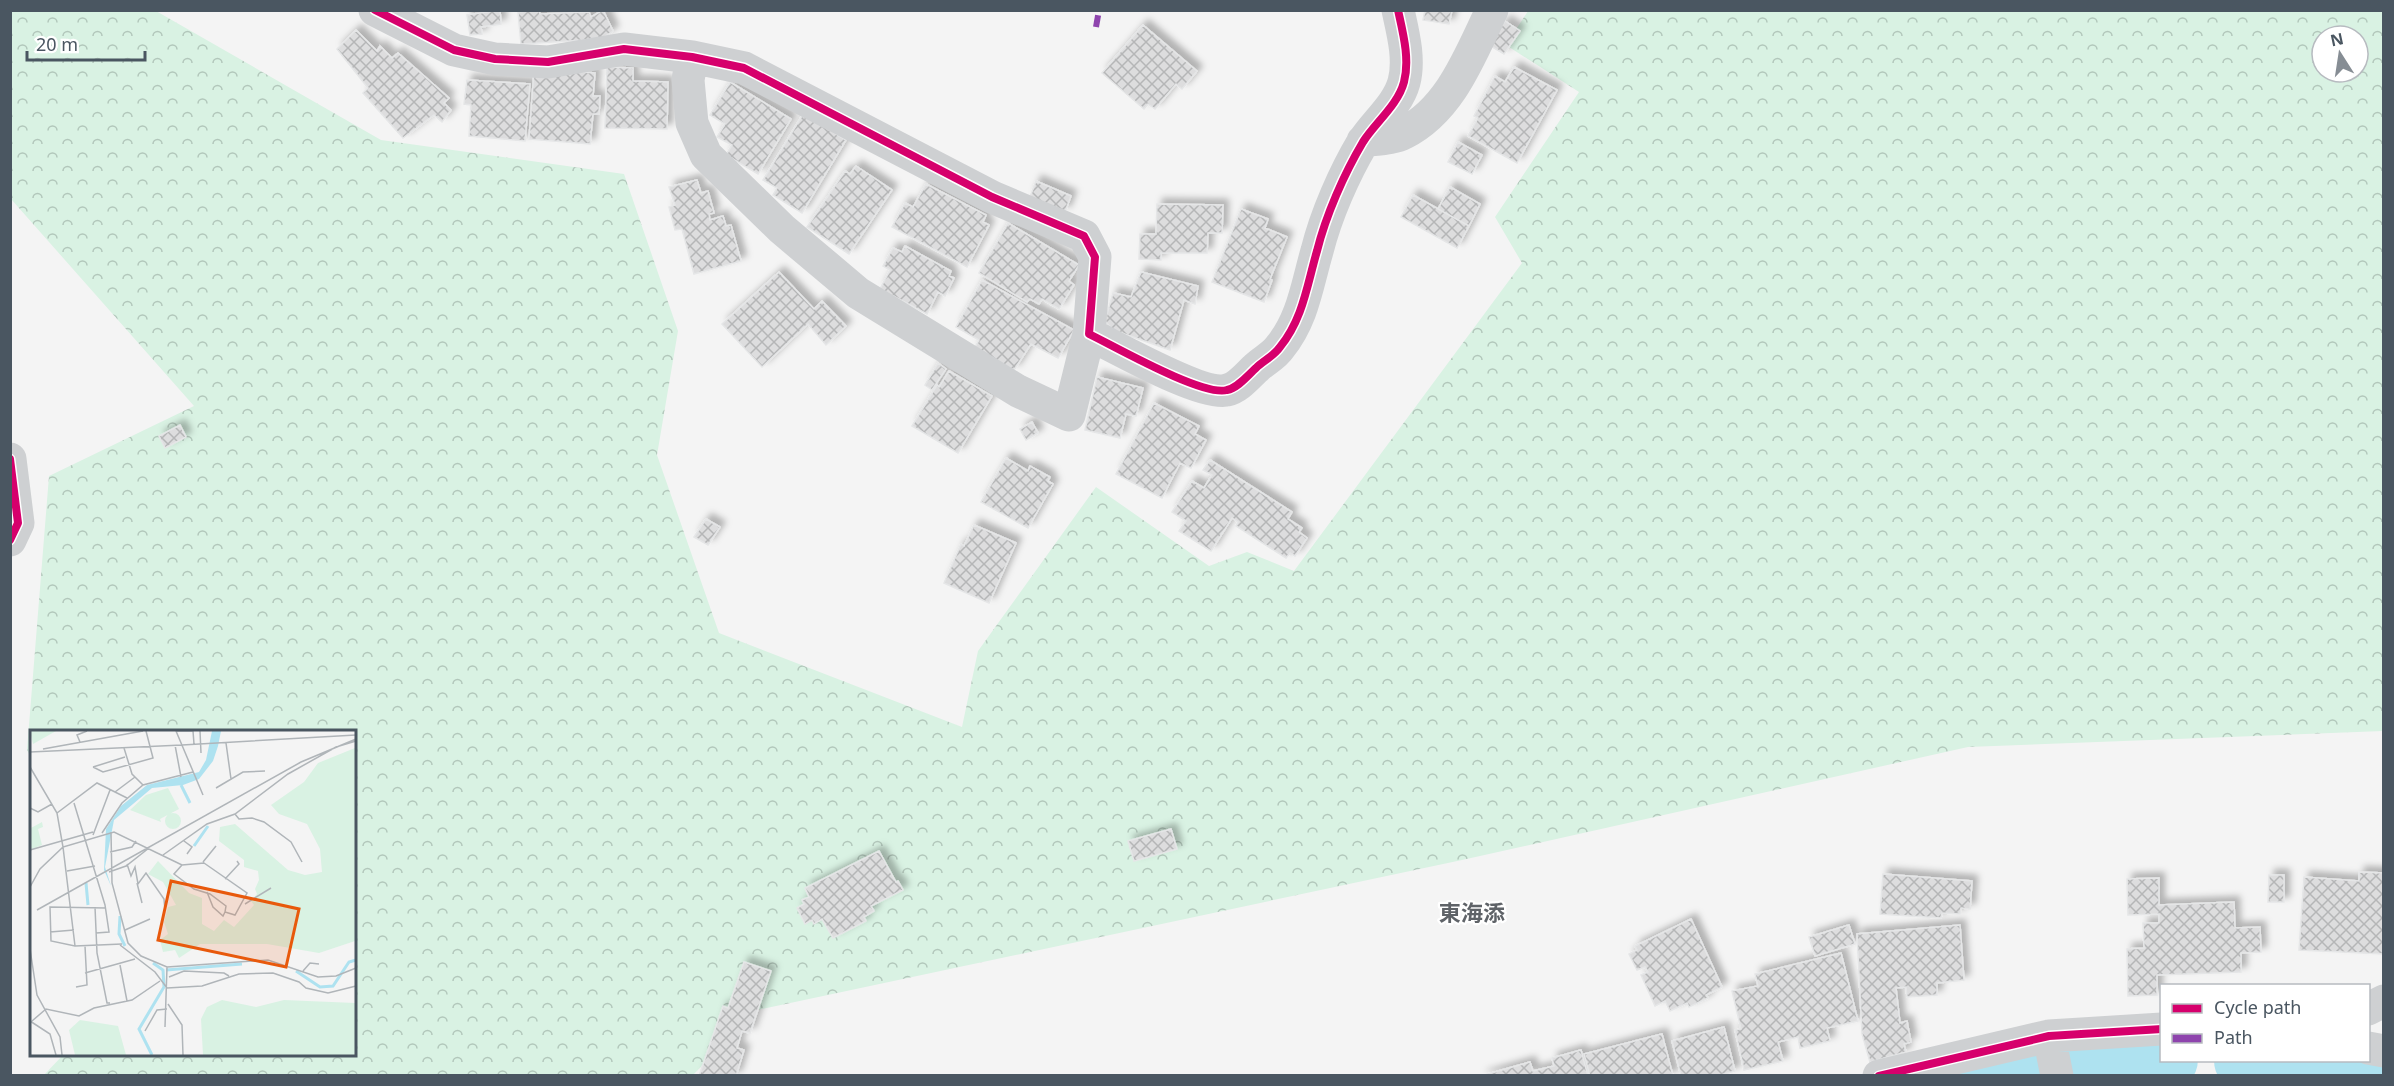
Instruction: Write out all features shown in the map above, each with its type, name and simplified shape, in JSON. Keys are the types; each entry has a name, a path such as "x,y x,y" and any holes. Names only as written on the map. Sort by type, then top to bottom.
{"street":[{"path":"375,10 454,50 495,59 548,62 624,49 692,57 744,68 992,197 1084,236 1095,257 1089,334 1069,415 1018,391 858,293 782,229 706,155 692,123 688,81 692,57"},
{"path":"1089,334 1181,379 1208,388 1227,390 1244,379 1279,349 1305,302 1325,227 1363,141 1393,102 1404,83 1405,40 1398,10"},
{"path":"1363,141 1402,134 1436,112 1462,71 1492,10"},
{"path":"10,459 18,523 10,540"},
{"path":"2370,1008 2384,1001"},
{"path":"1879,1076 2052,1053 2160,1029"}],"green space":[{"path":"10,11 156,11 381,140 624,174 678,331 657,455 719,633 962,727 978,651 1096,487 1209,566 1247,552 1294,571 1522,263 1495,217 1579,92 1506,45 1528,11 2383,11 2383,731 1968,747 1462,860 757,1010 693,1075 44,1075 62,1056 356,1056 356,730 30,730 30,755 27,750 49,476 194,406 11,199"}],"building":[{"path":"500,10 501,24 481,27 482,34 470,35 467,15"},
{"path":"539,10 540,14 589,12 591,17 603,10 613,31 601,39 521,44 518,12"},
{"path":"1425,10 1452,10 1449,24 1423,20"},
{"path":"1505,21 1520,31 1504,54 1489,45"},
{"path":"1143,25 1197,71 1182,89 1176,84 1155,109 1148,104 1144,109 1102,73"},
{"path":"356,30 377,51 380,46 392,58 398,53 449,98 444,103 451,110 442,122 434,115 403,138 363,93 368,88 337,49"},
{"path":"607,67 633,68 633,81 668,82 667,129 605,128"},
{"path":"1514,67 1557,90 1517,163 1468,136 1478,118 1474,116 1495,76 1505,82"},
{"path":"559,70 595,73 593,96 600,96 599,114 593,114 590,144 529,139 534,71"},
{"path":"467,80 530,84 525,141 469,136 471,105 464,104"},
{"path":"730,82 791,119 758,174 726,155 732,145 717,137 725,124 710,115"},
{"path":"803,114 846,140 802,213 773,195 777,188 763,180"},
{"path":"1458,142 1482,155 1472,174 1448,162"},
{"path":"856,166 892,190 849,254 807,227 845,171 850,174"},
{"path":"697,180 701,193 708,191 714,213 709,214 710,220 723,216 726,226 731,225 741,261 694,274 682,229 675,230 669,207 675,205 669,187"},
{"path":"1036,181 1071,196 1065,212 1030,197"},
{"path":"926,184 986,215 983,222 989,225 967,267 892,227 905,203 913,207"},
{"path":"1450,187 1480,204 1469,226 1438,209"},
{"path":"1413,195 1469,226 1457,248 1401,217"},
{"path":"1157,204 1223,205 1222,233 1208,233 1207,253 1161,253 1161,260 1139,259 1140,234 1156,234"},
{"path":"1241,209 1268,219 1265,228 1287,237 1270,279 1272,280 1264,302 1212,282"},
{"path":"1008,223 1079,265 1069,281 1074,285 1059,309 1042,299 1039,304 1030,299 1027,302 979,273"},
{"path":"905,246 951,271 949,276 954,278 945,296 938,292 927,314 880,289 890,270 883,266 893,248 902,252"},
{"path":"779,272 814,309 822,301 846,326 826,345 808,324 762,367 722,324"},
{"path":"1141,272 1198,286 1195,304 1184,300 1170,350 1113,330 1105,321 1113,293 1131,297"},
{"path":"982,280 1074,330 1058,358 1031,344 1014,370 974,349 979,340 956,327"},
{"path":"938,363 946,369 932,390 925,385"},
{"path":"949,371 992,396 958,453 912,426 937,385 939,387"},
{"path":"1097,377 1143,388 1136,416 1126,414 1120,438 1085,430"},
{"path":"1154,403 1199,426 1195,434 1206,440 1191,468 1180,463 1162,498 1116,474"},
{"path":"1032,422 1038,433 1026,440 1020,429"},
{"path":"180,425 186,437 165,448 159,436"},
{"path":"1006,458 1028,471 1030,466 1050,477 1048,481 1053,484 1028,528 981,502"},
{"path":"1210,460 1292,512 1288,519 1302,528 1299,532 1307,538 1295,556 1290,553 1286,558 1236,526 1238,522 1232,518 1211,551 1179,531 1186,521 1172,512 1192,481 1204,488 1212,475 1203,470"},
{"path":"706,519 720,527 708,545 694,537"},
{"path":"974,525 1016,543 989,603 944,583 961,544 964,546"},
{"path":"1171,829 1177,849 1134,861 1128,841"},
{"path":"879,851 903,890 871,906 874,911 864,917 866,921 833,938 822,919 814,924 812,920 805,924 797,908 804,904 802,900 809,897 805,888"},
{"path":"2359,872 2384,873 2384,954 2299,950 2304,877 2359,881"},
{"path":"1883,874 1972,881 1970,909 1961,908 1960,914 1942,913 1941,918 1880,914"},
{"path":"2269,875 2284,875 2284,902 2268,902"},
{"path":"2159,878 2159,905 2234,902 2235,928 2260,927 2261,952 2241,953 2241,972 2157,975 2157,995 2128,996 2127,949 2144,948 2143,923 2159,923 2159,914 2128,915 2127,879"},
{"path":"1691,919 1722,987 1706,995 1708,998 1689,1007 1687,1003 1670,1011 1665,1001 1655,1006 1641,975 1648,972 1645,967 1637,970 1629,954 1637,950 1635,946"},
{"path":"1849,925 1855,944 1815,956 1809,937"},
{"path":"1960,925 1964,980 1937,983 1937,995 1907,997 1906,987 1896,988 1900,1023 1907,1021 1911,1042 1904,1044 1906,1052 1870,1062 1862,1034 1857,934"},
{"path":"1841,953 1858,1021 1827,1028 1830,1041 1800,1048 1798,1037 1778,1042 1783,1061 1744,1070 1735,1030 1741,1029 1732,991 1758,986 1755,974"},
{"path":"744,962 771,971 750,1033 742,1031 737,1048 744,1050 736,1076 699,1076 723,1006 728,1008"},
{"path":"1724,1027 1735,1071 1717,1076 1681,1076 1672,1041"},
{"path":"1662,1034 1673,1076 1590,1076 1584,1054"},
{"path":"1581,1050 1588,1076 1481,1076 1530,1062 1533,1071 1554,1066 1552,1058"}],"waterway":[{"path":"1995,1076 2111,1060 2160,1059"},
{"path":"2275,1062 2337,1067 2384,1075"}],"marked path":[{"path":"1096,27 1099,10"}],"cycle path":[{"path":"375,10 454,50 495,59 548,62 624,49 692,57 744,68 992,197 1084,236 1095,257 1089,334 1179,379 1215,390 1227,390 1239,384 1278,350 1294,325 1325,223 1342,181 1363,142 1392,106 1404,82 1406,55 1398,10"},
{"path":"10,459 18,523 10,540"},
{"path":"1879,1076 2049,1036 2160,1029"}],"district":[{"name":"東海添","path":"1472,912"}]}
